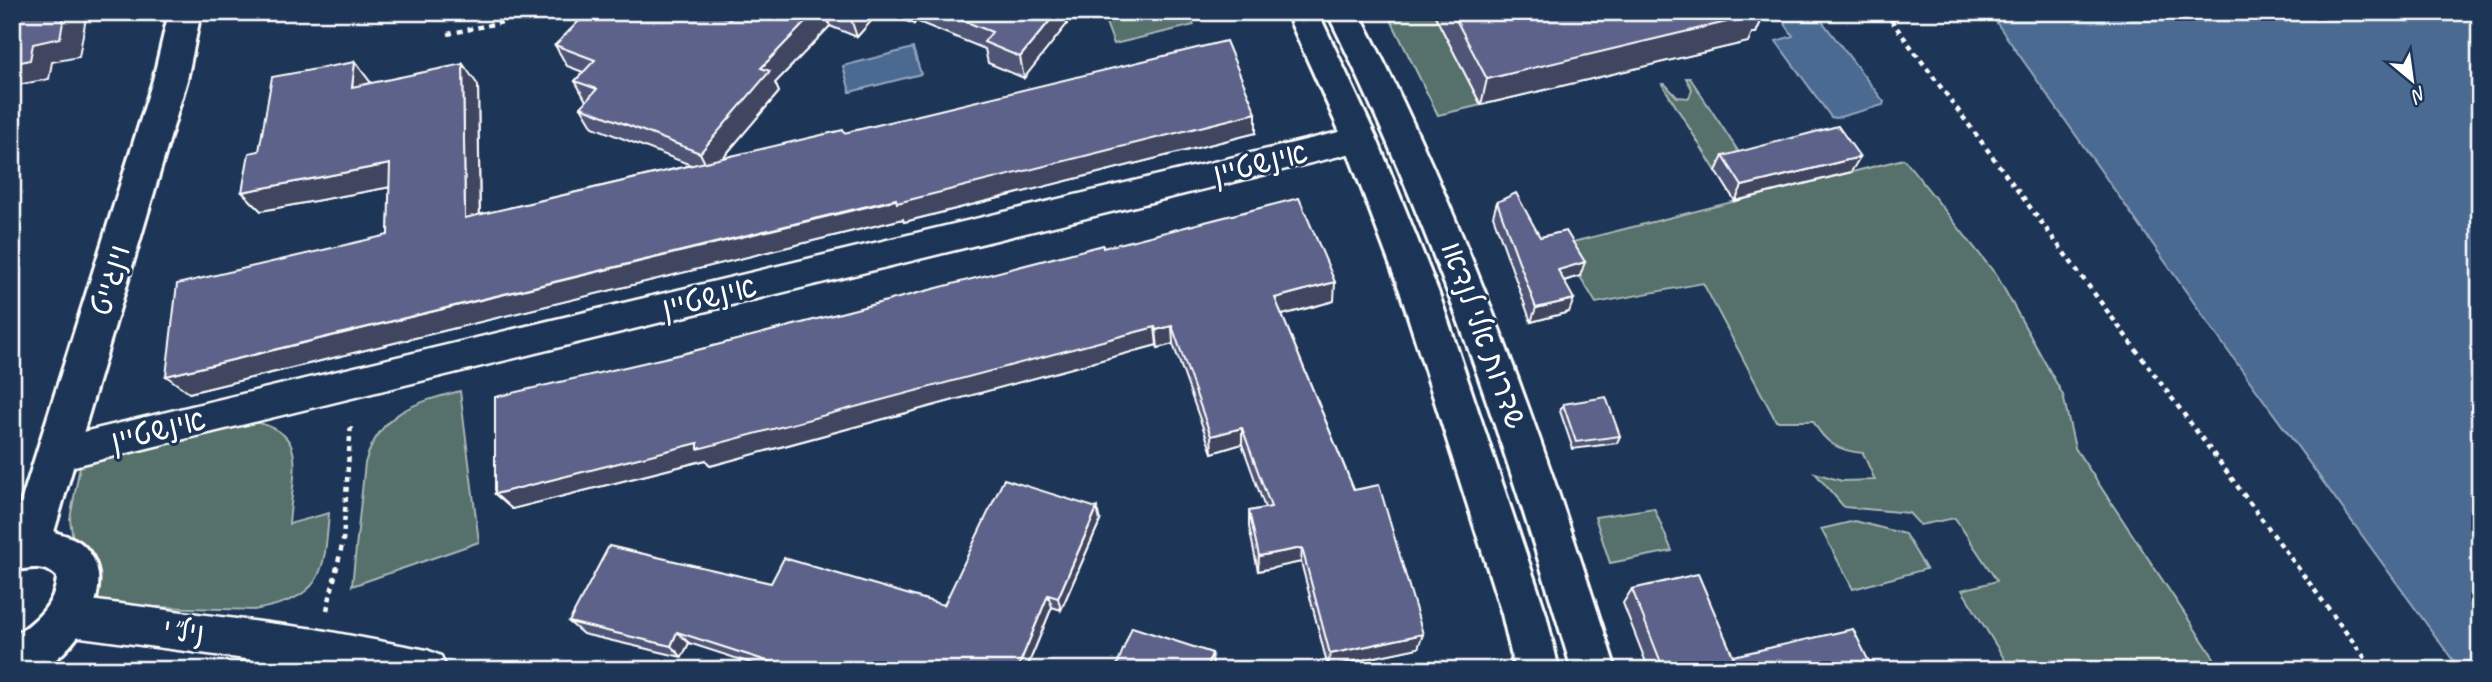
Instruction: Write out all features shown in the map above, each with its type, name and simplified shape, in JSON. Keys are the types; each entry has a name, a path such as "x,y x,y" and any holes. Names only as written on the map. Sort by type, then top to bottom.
{"street":[{"name":"וינגייט","path":"21,548 58,454 175,62 185,12"},
{"name":"שדרות אלי לנדאו","path":"1302,12 1360,139 1424,303 1524,614 1537,670"},
{"name":"שדרות אלי לנדאו","path":"1343,12 1402,130 1454,251 1537,480 1594,670"},
{"name":"אינשטיין","path":"58,454 1360,139"},
{"path":"12,662 35,649 57,629 66,616 78,587 76,569 67,555 50,548 21,548"},
{"name":"ניל\"י","path":"66,616 315,648 427,670"}],"path":[{"path":"448,34 548,12"},
{"path":"1885,12 2374,670"},
{"path":"315,648 337,582 343,548 353,383"}],"green space":[{"path":"1102,12 1188,12 1194,25 1114,44"},
{"path":"1387,12 1433,12 1481,105 1438,115"},
{"path":"1686,78 1690,78 1746,163 1716,171 1662,84 1677,97 1689,98 1692,89"},
{"path":"1904,159 1997,276 2063,395 2075,448 2222,670 2021,670 2018,659 2008,665 1962,590 1997,581 1955,518 1920,525 1909,513 1844,507 1815,473 1842,481 1875,480 1863,453 1833,445 1813,421 1776,421 1703,283 1596,303 1561,245"},
{"path":"460,391 479,542 352,586 365,463 372,446 380,432 401,412 428,400"},
{"path":"236,419 261,423 278,430 288,440 295,467 289,524 329,513 325,553 316,580 294,598 254,610 124,606 99,601 92,557 73,540 70,519 82,455"},
{"path":"1654,508 1672,551 1610,563 1595,517"},
{"path":"1855,521 1905,534 1926,569 1853,589 1821,529"}],"water":[{"path":"1815,12 1884,102 1883,105 1831,117 1776,41 1793,36 1782,19"},
{"path":"1989,12 2480,12 2480,670 2460,670 2228,351"},
{"path":"913,48 921,74 850,92 843,66"}],"building":[{"path":"12,12 65,12 60,38 33,44 30,60 12,64"},
{"path":"588,12 711,12 730,19 737,12 815,12 761,68 770,71 700,153 581,107 597,89 575,81 595,60 555,45"},
{"path":"941,12 1057,12 1020,57 984,42 992,32"},
{"path":"1452,12 1759,12 1760,14 1487,79"},
{"path":"1226,41 1256,113 897,203 896,199 166,376 177,284 388,235 390,164 242,192 249,153 259,151 272,77 355,62 352,87 463,64 465,218 843,130 844,133"},
{"path":"1838,126 1860,157 1742,186 1723,156"},
{"path":"1516,193 1540,237 1566,231 1585,262 1558,270 1574,299 1536,308 1497,202"},
{"path":"1299,198 1335,282 1275,298 1354,490 1379,485 1423,634 1330,654 1302,548 1259,556 1249,511 1271,507 1242,428 1211,436 1172,326 1156,330 1155,327 698,449 698,443 495,494 495,397 686,353 1103,245 1103,248"},
{"path":"1606,397 1620,436 1576,442 1563,404"},
{"path":"1004,479 1097,508 1058,598 1048,595 1017,670 795,670 677,632 671,646 569,622 609,546 771,583 784,558 944,605"},
{"path":"1698,574 1733,656 1853,629 1873,670 1664,670 1632,589"},
{"path":"1132,627 1212,653 1206,670 1115,670"}]}
